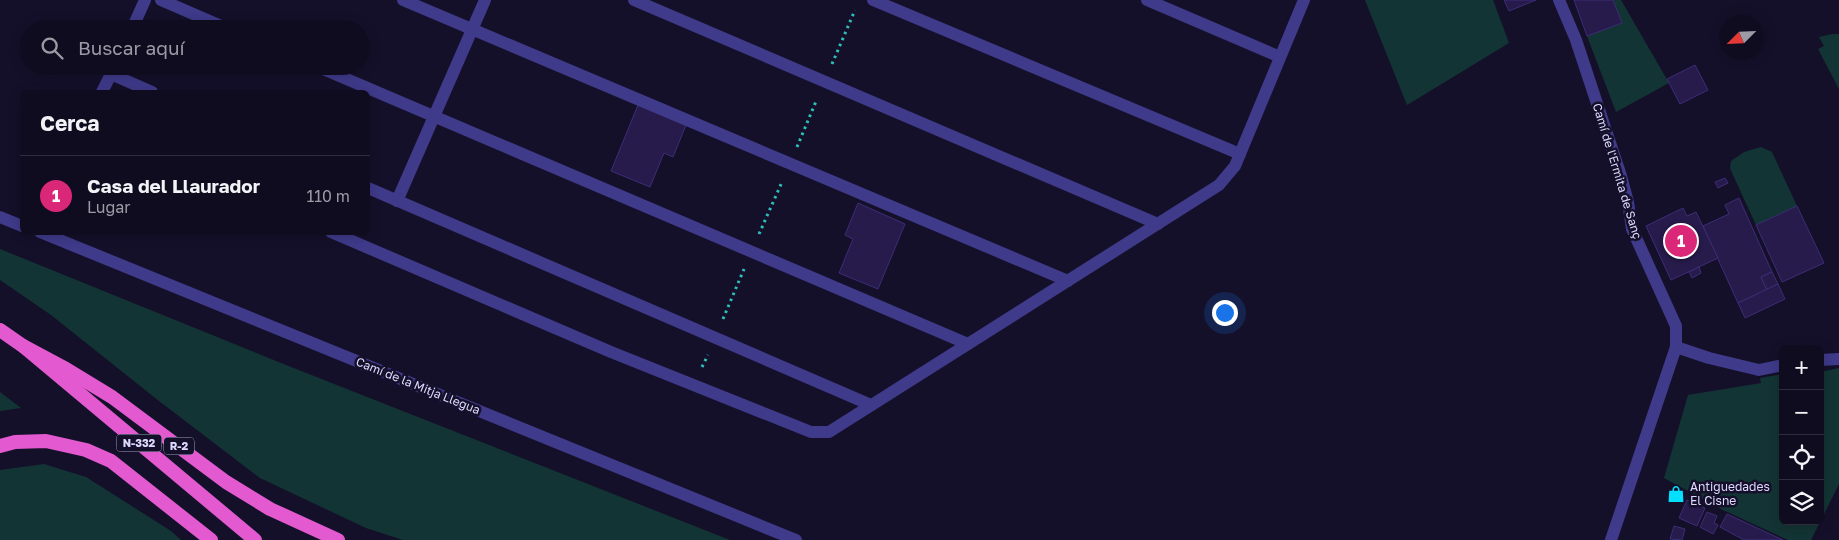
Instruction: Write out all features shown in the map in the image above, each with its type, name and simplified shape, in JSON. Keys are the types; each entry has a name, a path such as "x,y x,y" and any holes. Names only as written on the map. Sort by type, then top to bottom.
{"highway":[{"name":"N-332","path":"0,330 23,346 254,540"},
{"name":"R-2","path":"23,346 112,397 226,482 270,509 338,540"},
{"path":"0,446 15,442 46,441 86,450 111,462 211,540"}],"street":[{"path":"136,20 145,0"},
{"path":"161,0 207,20"},
{"path":"403,0 1068,282"},
{"path":"397,201 485,0"},
{"path":"634,0 1158,224"},
{"path":"873,0 1240,154"},
{"path":"1147,0 1280,57"},
{"path":"338,235 694,386 811,432 829,432 1219,186 1235,166 1304,0"},
{"name":"Camí de l'Ermita de Sanç","path":"1559,0 1576,40 1603,120 1628,202 1632,229 1676,326 1676,347 1611,540"},
{"path":"103,90 110,75"},
{"path":"122,75 148,90"},
{"path":"337,75 968,344"},
{"path":"370,189 871,405"},
{"path":"0,217 20,225"},
{"name":"Camí de la Mitja Llegua","path":"47,235 796,540"},
{"path":"1676,347 1709,358 1759,370 1779,366"},
{"path":"1824,360 1839,359"}],"path":[{"path":"694,386 856,9"}],"green space":[{"path":"1365,0 1493,0 1509,43 1407,105"},
{"path":"1613,0 1621,0 1669,83 1616,112 1587,36 1622,23"},
{"path":"1839,34 1839,89 1818,49 1824,46 1819,37"},
{"path":"1761,147 1772,152 1797,206 1756,225 1730,168 1731,161 1744,152"},
{"path":"0,249 286,365 730,540 403,540 366,528 260,478 51,315 0,280"},
{"path":"1839,368 1839,484 1824,514 1824,390 1824,371"},
{"path":"1779,375 1779,525 1818,525 1811,540 1788,540 1723,510 1664,478 1688,395 1761,383 1760,378"},
{"path":"0,392 21,408 0,411"},
{"path":"44,464 86,477 171,531 181,540 0,540 0,470"}],"building":[{"path":"1504,0 1536,0 1509,11"},
{"path":"1574,0 1613,0 1622,23 1587,36"},
{"path":"1695,65 1708,90 1680,104 1667,79"},
{"path":"638,105 686,125 673,157 664,153 650,187 611,171"},
{"path":"1725,178 1728,183 1718,188 1715,182"},
{"path":"1739,198 1772,272 1761,277 1767,290 1738,303 1703,226 1729,214 1725,205"},
{"path":"858,203 905,224 878,289 839,273 853,239 845,235"},
{"path":"1797,206 1824,263 1782,282 1756,225"},
{"path":"1683,208 1687,216 1696,212 1718,258 1671,280 1646,226"},
{"path":"1699,267 1701,273 1692,278 1689,272"},
{"path":"1772,272 1778,284 1767,290 1761,277"},
{"path":"1778,284 1785,299 1745,318 1738,303"},
{"path":"1687,500 1705,508 1697,526 1679,518"},
{"path":"1707,512 1717,516 1714,523 1718,525 1713,534 1700,527"},
{"path":"1727,514 1783,540 1744,540 1720,527"},
{"path":"1674,526 1685,529 1682,540 1670,539"}],"place":[{"name":"Casa del Llaurador","path":"1681,241"},
{"name":"Antiguedades El Cisne","path":"1676,494"}]}
